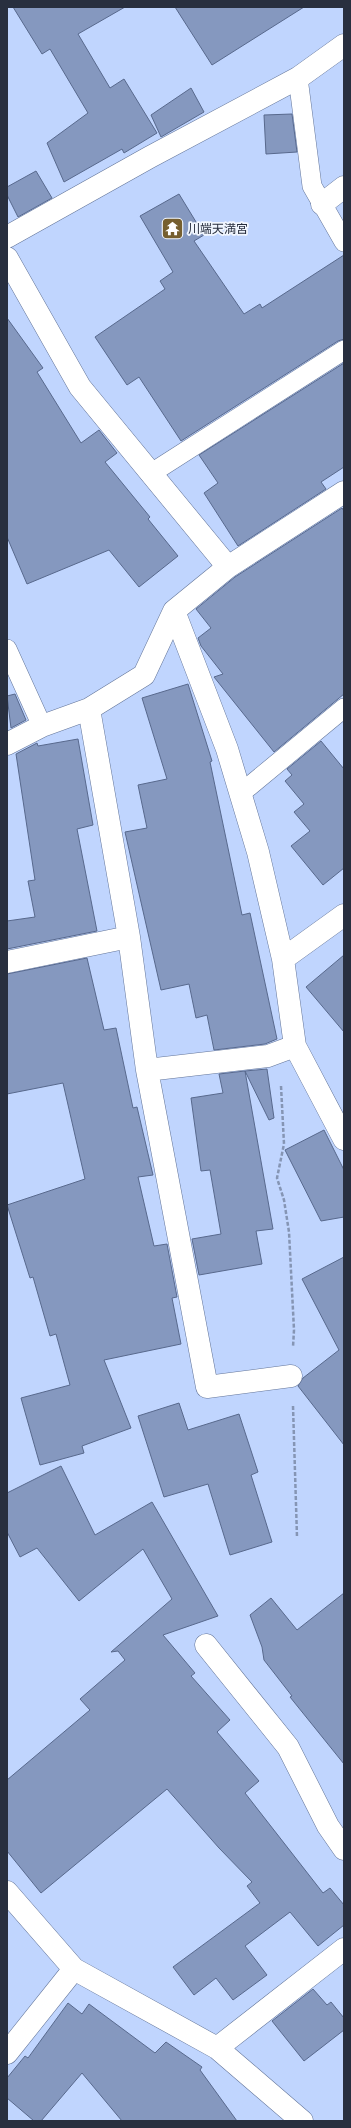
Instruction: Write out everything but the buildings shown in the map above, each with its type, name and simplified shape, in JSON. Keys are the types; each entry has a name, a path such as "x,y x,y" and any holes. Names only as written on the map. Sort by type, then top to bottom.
{"street":[{"path":"7,238 150,157 298,78 344,45"},
{"path":"322,204 344,187"},
{"path":"7,258 80,387 228,567"},
{"path":"7,744 42,726 89,708 144,675 174,611 228,567 344,492"},
{"path":"174,611 226,749 258,852 283,959 287,1049 344,1139"},
{"path":"89,708 129,937 147,1070 208,1387 291,1376"},
{"path":"283,959 344,915"},
{"path":"7,962 129,937"},
{"path":"147,1070 268,1056 287,1049"},
{"path":"206,1645 288,1747 328,1826 344,1849"},
{"path":"7,1892 74,1969 217,2048 302,2121"},
{"path":"217,2048 344,1949"},
{"path":"7,2053 74,1969"}],"lane":[{"path":"298,78 312,186 344,242"},
{"path":"150,474 344,350"},
{"path":"7,649 42,726"},
{"path":"240,794 344,708"}],"path":[{"path":"287,1049 284,1144 277,1178 284,1200 290,1238 294,1330 291,1376 297,1537"}],"place":[{"name":"川端天満宮","path":"173,229"}]}
